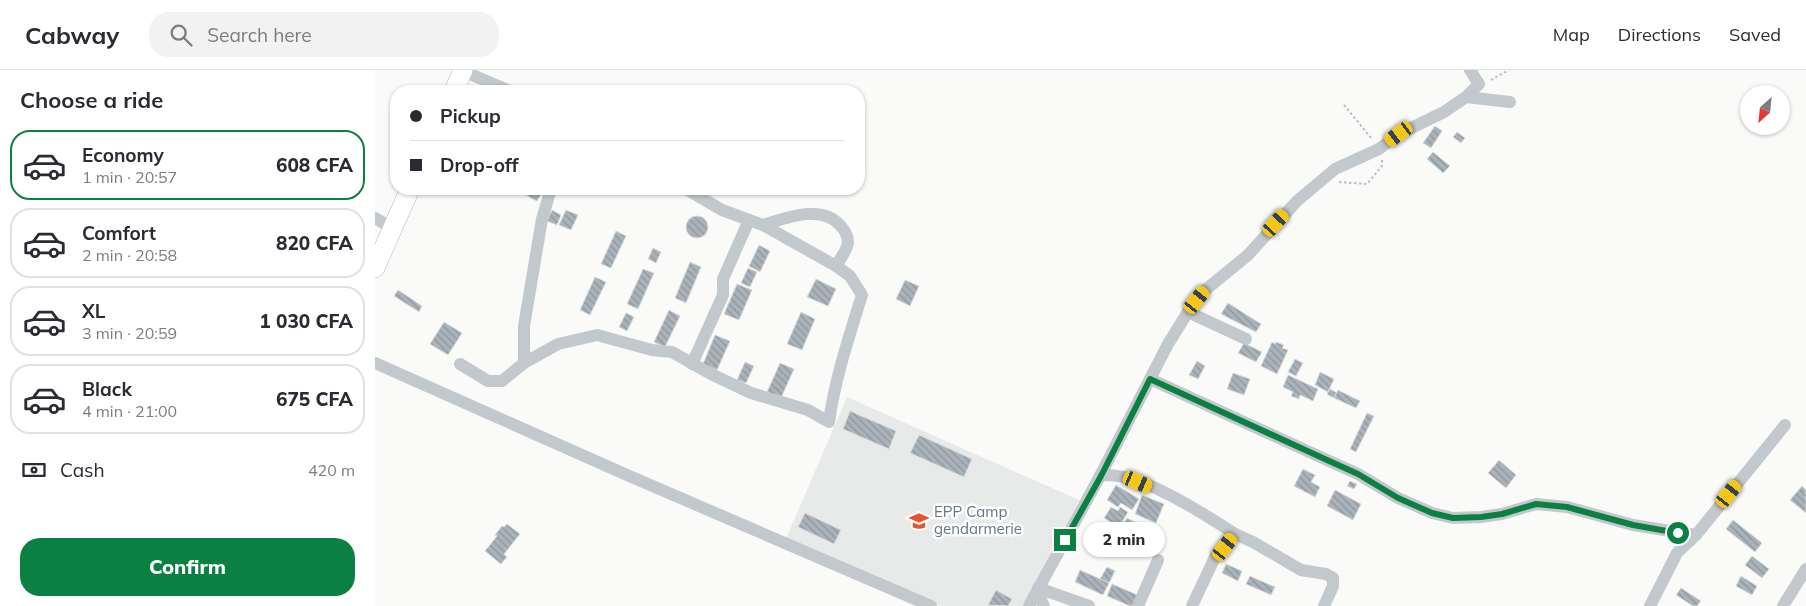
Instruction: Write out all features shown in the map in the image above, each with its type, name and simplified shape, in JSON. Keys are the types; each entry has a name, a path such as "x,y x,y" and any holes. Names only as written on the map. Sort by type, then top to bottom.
{"highway":[{"path":"457,85 463,70"},
{"path":"375,268 407,195"}],"street":[{"path":"463,70 497,85"},
{"path":"1029,606 1101,476 1168,344 1204,292 1248,255 1297,201 1335,169 1379,149 1399,134 1444,112 1466,97 1479,84 1470,70"},
{"path":"1466,97 1510,102"},
{"path":"525,363 524,326 542,218 549,195"},
{"path":"460,364 488,382 502,382 525,363 558,344 597,336 652,350 672,352 711,374 751,393 807,410 829,422 833,394 843,352 862,295 850,276 836,266 763,226 722,210 696,195"},
{"path":"763,226 785,219 813,214 834,218 847,234 848,246 836,266"},
{"path":"375,218 392,228"},
{"path":"692,364 723,295 723,279 749,220"},
{"path":"1189,312 1245,339"},
{"path":"375,363 627,475 931,606"},
{"path":"1150,379 1358,474 1398,498 1432,513 1453,518 1481,517 1502,514 1536,504 1567,507 1633,525 1695,536"},
{"path":"1649,606 1677,553 1695,536 1785,425"},
{"path":"1101,476 1111,474 1124,476 1166,494 1191,506 1235,534 1253,542 1301,570 1327,574 1333,578 1333,586 1324,606"},
{"path":"1192,606 1215,557 1235,534"},
{"path":"1138,606 1158,560"},
{"path":"1783,606 1806,568"},
{"path":"1038,590 1044,606"},
{"path":"1038,590 1089,606"}],"path":[{"path":"1496,78 1509,70"}],"shaded area":[{"path":"847,397 1079,500 1025,606 941,606 785,541"}],"building":[{"path":"1435,126 1442,131 1431,148 1423,143"},
{"path":"1457,132 1465,138 1461,143 1453,137"},
{"path":"1433,152 1450,166 1443,173 1427,159"},
{"path":"526,195 540,195 537,201"},
{"path":"552,210 561,215 557,225 547,221"},
{"path":"566,210 578,215 571,230 559,225"},
{"path":"693,216 701,216 708,223 708,231 701,238 693,238 686,231 686,223"},
{"path":"616,231 626,236 611,268 601,264"},
{"path":"759,245 770,251 760,272 749,266"},
{"path":"653,248 661,252 656,263 648,259"},
{"path":"690,262 701,267 686,303 675,298"},
{"path":"748,268 757,272 750,287 741,283"},
{"path":"643,269 654,273 638,309 627,304"},
{"path":"595,277 606,282 590,315 580,310"},
{"path":"816,279 836,289 828,306 807,297"},
{"path":"905,280 919,286 910,306 896,299"},
{"path":"737,284 752,290 739,320 724,314"},
{"path":"398,290 422,306 419,312 394,296"},
{"path":"1228,303 1261,324 1256,332 1221,314"},
{"path":"669,310 680,316 665,347 654,342"},
{"path":"801,312 815,319 802,350 787,344"},
{"path":"626,313 634,317 627,331 619,327"},
{"path":"444,322 462,333 448,355 430,344"},
{"path":"715,335 730,341 717,370 703,364"},
{"path":"1272,342 1284,345 1282,348 1288,350 1277,374 1261,366"},
{"path":"1244,343 1262,352 1256,362 1238,353"},
{"path":"1295,359 1303,363 1296,376 1288,372"},
{"path":"1197,361 1205,366 1198,379 1189,375"},
{"path":"745,362 754,366 746,383 737,380"},
{"path":"780,363 794,369 781,398 767,392"},
{"path":"1320,372 1334,379 1328,392 1315,385"},
{"path":"1233,373 1250,379 1244,395 1227,389"},
{"path":"1288,375 1318,389 1313,401 1300,395 1299,399 1291,396 1293,392 1283,387"},
{"path":"1330,389 1337,393 1334,398 1327,394"},
{"path":"1338,390 1360,401 1356,408 1334,398"},
{"path":"850,411 896,431 889,449 843,429"},
{"path":"1367,413 1374,416 1356,452 1350,449"},
{"path":"919,435 972,459 964,477 910,453"},
{"path":"1499,460 1516,475 1506,488 1488,473"},
{"path":"1303,469 1315,475 1311,482 1320,487 1315,497 1294,486"},
{"path":"1350,481 1357,484 1354,489 1347,486"},
{"path":"1116,485 1139,499 1132,510 1121,503 1118,507 1107,500"},
{"path":"1802,486 1806,490 1806,513 1790,500"},
{"path":"1335,490 1361,504 1353,520 1327,506"},
{"path":"1142,495 1164,504 1156,523 1135,514"},
{"path":"1111,507 1118,511 1120,507 1128,512 1119,527 1104,518"},
{"path":"805,513 841,530 834,544 798,527"},
{"path":"1127,518 1136,523 1128,536 1119,531"},
{"path":"1733,520 1762,543 1755,552 1726,529"},
{"path":"1104,522 1118,530 1111,541 1097,533"},
{"path":"507,524 520,534 504,554 507,557 501,564 485,551 502,526 504,527"},
{"path":"1148,526 1153,531 1148,536 1143,531"},
{"path":"1119,532 1147,546 1143,554 1115,539"},
{"path":"1752,556 1769,569 1762,578 1745,565"},
{"path":"1226,564 1242,571 1238,581 1222,573"},
{"path":"1107,567 1115,571 1109,583 1100,579"},
{"path":"1080,570 1109,583 1103,595 1075,582"},
{"path":"1250,576 1275,587 1271,595 1246,584"},
{"path":"1741,576 1757,586 1752,595 1736,586"},
{"path":"1112,584 1140,596 1135,606 1130,606 1107,596"},
{"path":"1681,588 1701,601 1697,606 1693,606 1676,595"},
{"path":"996,590 1012,599 1008,606 988,605"}],"place":[{"name":"EPP Camp gendarmerie","path":"919,521"}],"route":[{"path":"1065,540 1101,476 1124,427 1150,379 1291,442 1358,474 1398,498 1432,513 1453,518 1481,517 1502,514 1536,504 1567,507 1633,525 1678,533"}]}
